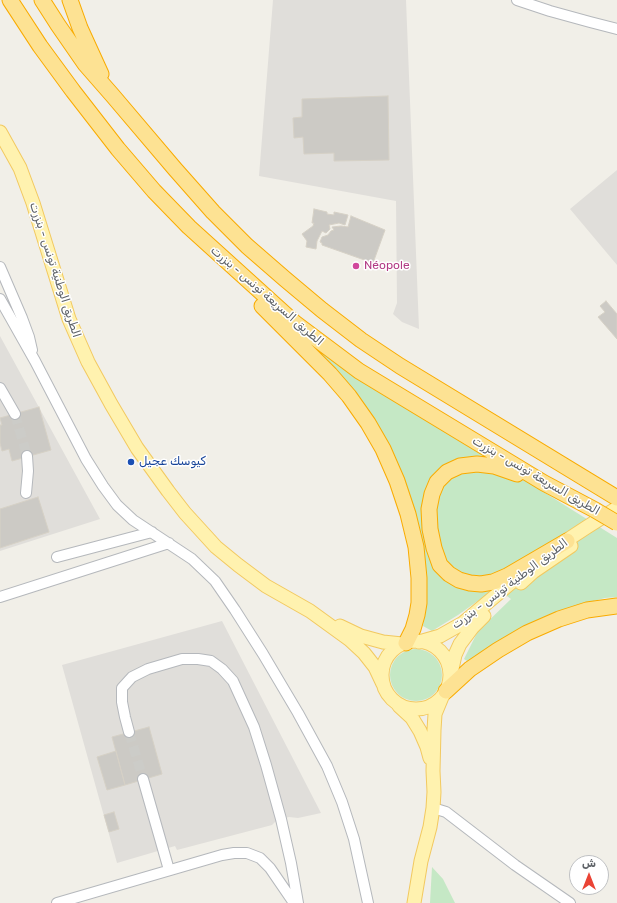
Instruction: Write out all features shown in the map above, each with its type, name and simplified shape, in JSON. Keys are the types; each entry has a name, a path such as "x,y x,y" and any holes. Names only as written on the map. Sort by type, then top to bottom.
{"highway":[{"name":"الطريق السريعة تونس - بنزرت","path":"10,0 40,46 73,91 154,191 189,227 295,323 359,371 544,483 617,523"},
{"name":"الطريق السريعة تونس - بنزرت","path":"42,0 85,64 213,212 247,246 322,310 361,340 400,366 617,498"},
{"path":"70,0 94,60 113,96"},
{"path":"189,227 249,294 330,374 349,396 368,423 383,449 398,481 416,547 419,578 419,603 409,643"},
{"path":"544,483 494,466 477,464 460,466 447,472 437,482 432,494 429,509 430,529 434,548 440,565 449,574 459,580 481,584 493,582 507,576 566,541"},
{"path":"446,689 470,669 527,633 559,619 587,610 617,606"}],"main road":[{"name":"الطريق الوطنية تونس - بنزرت","path":"0,132 20,168 33,203 70,318 88,362 110,404 137,448 185,513 216,547 266,586 310,612 350,640 364,653 375,667 388,695 412,718 420,731 427,747 433,772"},
{"name":"الطريق الوطنية تونس - بنزرت","path":"383,684 382,674 384,665 388,656 394,649 409,643 440,636 463,623 528,567 617,508"},
{"name":"الطريق الوطنية تونس - بنزرت","path":"446,689 455,655 460,644 472,628 533,572 617,516"},
{"name":"الطريق الوطنية تونس - بنزرت","path":"310,612 361,636 384,642 429,644 438,650 445,658 449,667 446,689"},
{"path":"397,703 406,708 425,708 434,704 446,689"},
{"path":"414,903 421,861 430,827 433,808 435,714 446,689"}],"street":[{"path":"517,0 550,11 617,29"},
{"path":"0,267 22,318 29,337 35,361"},
{"path":"0,299 35,361 86,459 117,505 133,520 192,559 215,581 264,654 327,766 342,802 354,839 368,903"},
{"path":"2,395 15,414"},
{"path":"26,493 28,471 27,456"},
{"path":"58,557 152,532"},
{"path":"0,597 169,543"},
{"path":"129,732 122,702 122,688 132,677 148,669 182,660 198,659 211,661 222,669 233,681 254,727 264,757 281,819 298,903"},
{"path":"143,779 170,870"},
{"path":"433,808 446,812 515,865 570,903"},
{"path":"57,903 222,855 234,853 247,853 260,858 270,868 294,903"},
{"path":"285,890 287,903"}],"shaded area":[{"path":"273,0 406,0 419,329 402,322 393,314 397,303 396,201 259,176"},
{"path":"617,170 617,265 570,209"},
{"path":"0,336 100,519 0,551"},
{"path":"222,621 321,813 298,818 289,817 277,820 272,825 177,850 175,846 117,863 62,665"}],"green space":[{"path":"319,351 617,538 617,597 605,598 571,607 538,620 470,663 464,659 478,631 511,599 496,588 458,615 432,631 423,626 425,607 422,580 366,408"},
{"path":"411,649 421,649 431,653 438,660 442,670 442,680 438,690 431,697 421,701 411,701 401,697 394,690 390,680 390,670 394,660 401,653"},
{"path":"432,867 443,879 455,903 430,903"}],"building":[{"path":"388,96 389,160 334,161 334,153 304,154 303,137 294,138 293,118 302,117 302,99"},
{"path":"314,209 327,212 327,214 334,215 334,212 348,215 345,225 339,223 329,225 330,229 326,233 322,231 317,241 316,249 306,247 307,241 302,234 313,226"},
{"path":"351,216 385,230 373,263 322,245 320,242 322,237 328,235 334,230 332,227 348,227"},
{"path":"606,301 617,314 617,339 598,317 605,312 600,306"},
{"path":"39,407 51,450 12,461 9,449 2,451 0,443 0,425 2,425 0,418"},
{"path":"38,497 49,532 0,548 0,509"},
{"path":"149,727 162,774 125,785 112,737"},
{"path":"116,751 125,785 107,790 97,757"},
{"path":"114,812 119,829 109,832 104,815"}],"tunnel":[{"path":"15,414 27,456"},
{"path":"129,732 143,779"}],"place":[{"name":"Néopole","path":"356,266"},
{"name":"كيوسك عجيل","path":"131,462"}]}
